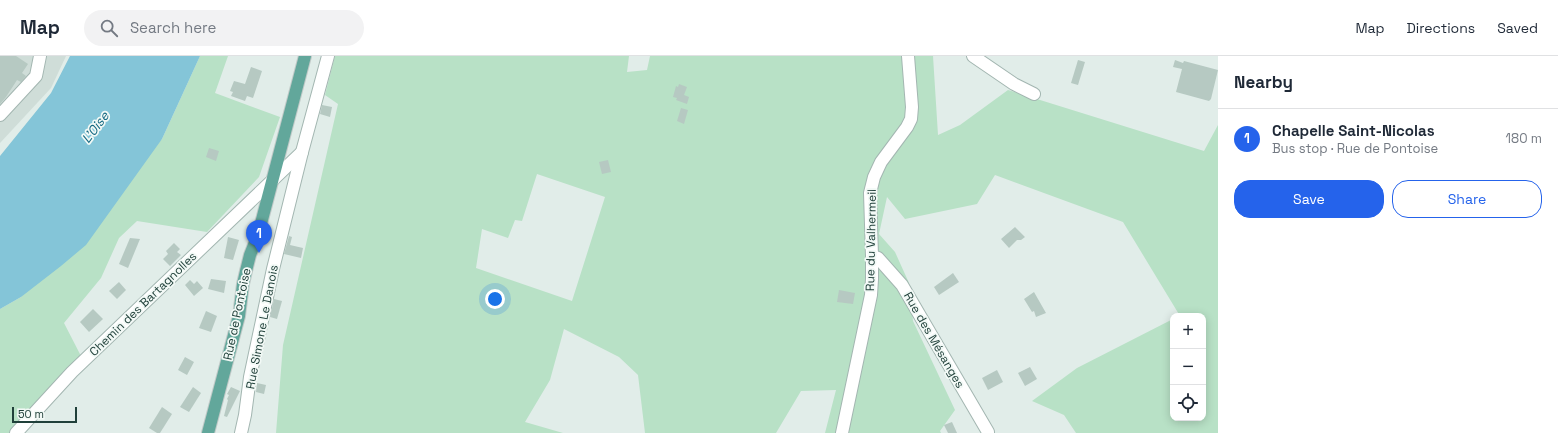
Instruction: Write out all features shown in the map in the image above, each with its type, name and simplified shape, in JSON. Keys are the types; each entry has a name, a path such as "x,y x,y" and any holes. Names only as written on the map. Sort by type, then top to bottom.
{"main road":[{"name":"Rue de Pontoise","path":"208,433 239,316 243,284 249,260 258,235 274,179 305,56"}],"street":[{"path":"0,115 36,76 40,56"},
{"name":"Rue Simone Le Danois","path":"241,433 246,415 250,378 273,269 328,56"},
{"name":"Rue du Valhermeil","path":"842,433 871,295 872,256 870,193 874,177 881,162 907,127 911,119 912,100 908,56"},
{"path":"973,56 1014,84 1034,94"},
{"name":"Chemin des Bartagnolles","path":"16,433 72,372 302,152"},
{"name":"Rue des Mésanges","path":"872,256 878,258 902,285 988,432"}],"shaded area":[{"path":"0,56 66,56 51,88 0,143"}],"green space":[{"path":"200,56 228,56 215,93 280,117 259,177 207,232 137,221 119,238 101,278 64,323 82,358 13,433 0,433 0,309 21,297 162,139"},
{"path":"335,56 629,56 627,72 647,70 650,56 933,56 938,135 960,125 1008,90 1204,151 1218,125 1218,433 1076,433 1064,415 1032,401 1077,368 1170,321 1170,421 1206,421 1206,313 1178,313 1123,222 995,175 977,204 905,219 887,197 879,234 895,252 909,283 913,321 955,410 940,431 941,433 825,433 836,390 801,391 776,433 645,433 638,375 619,357 564,329 550,380 525,422 563,433 276,433 283,345 338,104 325,95","holes":["537,174 605,197 572,301 476,268 482,229 508,238 515,220 522,221"]}],"water":[{"name":"L'Oise","path":"70,56 200,56 162,139 86,245 21,297 0,309 0,156 51,93"}],"building":[{"path":"0,56 16,56 28,64 22,73 26,76 21,82 17,80 0,104"},
{"path":"1078,60 1085,62 1078,85 1071,83"},
{"path":"1175,60 1218,70 1211,99 1209,101 1176,92 1182,69 1173,67"},
{"path":"251,67 262,71 253,98 247,96 245,101 231,96 233,92 230,91 234,81 245,84"},
{"path":"679,84 687,87 684,95 689,97 687,104 676,100 677,98 673,97 676,86 678,87"},
{"path":"322,105 332,107 330,117 320,114"},
{"path":"681,108 688,110 684,124 677,121"},
{"path":"209,148 219,151 216,161 206,157"},
{"path":"608,160 611,172 602,174 599,162"},
{"path":"1015,227 1025,237 1021,240 1017,240 1009,248 1001,239"},
{"path":"289,236 292,237 290,245 303,248 301,258 284,254"},
{"path":"228,237 239,240 233,260 224,258"},
{"path":"130,238 140,239 128,268 119,264"},
{"path":"174,243 180,249 177,252 181,255 170,266 163,259 168,254 166,251"},
{"path":"953,273 959,282 939,295 934,287"},
{"path":"211,279 226,281 224,293 208,289"},
{"path":"190,280 194,284 197,281 203,288 194,296 185,285"},
{"path":"119,282 126,290 117,299 109,291"},
{"path":"839,290 855,293 853,304 837,302"},
{"path":"1034,292 1046,313 1036,317 1034,311 1032,312 1024,299"},
{"path":"274,299 282,301 277,319 270,317"},
{"path":"93,309 103,319 89,332 80,322"},
{"path":"206,311 217,316 211,332 199,328"},
{"path":"185,357 194,362 187,375 178,370"},
{"path":"1030,367 1037,379 1025,386 1018,373"},
{"path":"997,370 1003,382 988,390 982,378"},
{"path":"257,383 266,385 264,394 256,392"},
{"path":"193,387 201,393 189,412 180,407"},
{"path":"231,387 240,391 227,417 224,416 229,395 227,394"},
{"path":"162,407 172,414 160,433 157,433 149,428"},
{"path":"952,422 957,433 948,433 944,425"}],"place":[{"name":"Chapelle Saint-Nicolas","path":"259,253"}]}
